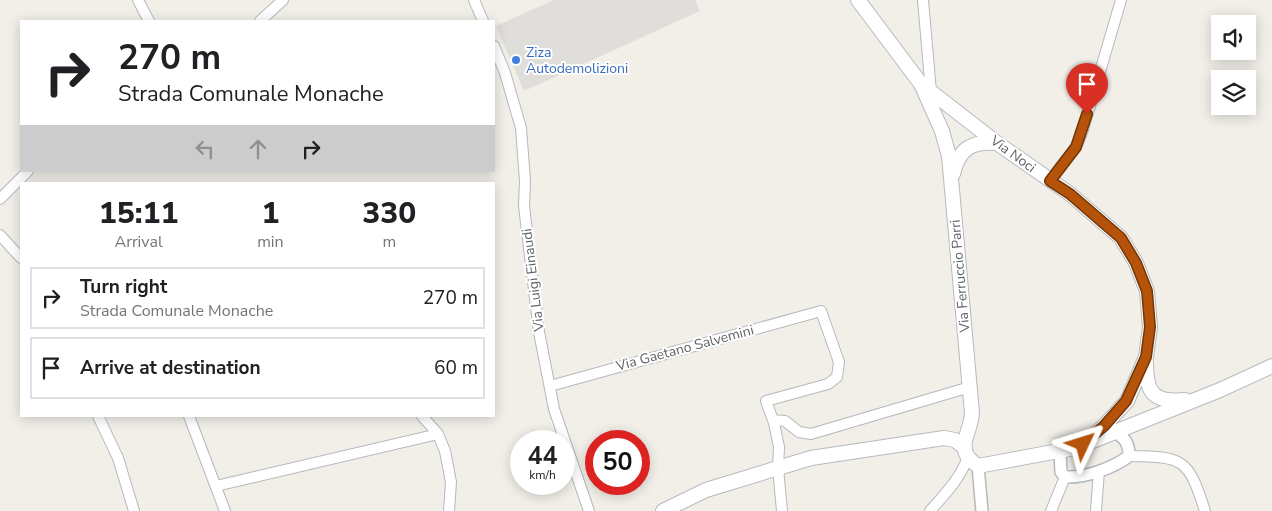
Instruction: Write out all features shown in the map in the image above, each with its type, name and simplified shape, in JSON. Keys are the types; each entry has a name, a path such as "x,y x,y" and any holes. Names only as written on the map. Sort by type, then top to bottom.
{"main road":[{"name":"Via Noci","path":"858,0 926,88 997,143 1070,194 1121,238 1136,263 1147,291 1150,327 1146,357 1126,401 1104,426 1083,444"},
{"name":"Via Ferruccio Parri","path":"926,88 942,131 949,156 952,178 972,413 972,424 964,442 967,452"},
{"path":"952,178 955,164 966,150 976,143 997,143"},
{"path":"1146,357 1146,379 1150,391 1158,400 1172,402 1198,399"},
{"path":"664,511 706,490 810,458 944,438 955,440 978,466 1060,451 1083,444 1198,399 1272,366"},
{"path":"944,438 964,424 972,413"}],"street":[{"path":"138,0 148,20"},
{"path":"261,20 283,0"},
{"path":"474,0 483,20"},
{"path":"923,0 926,88"},
{"path":"1050,181 1076,147 1082,133 1121,0"},
{"name":"Via Luigi Einaudi","path":"495,48 508,81 521,128 525,181 524,206 539,332 554,409 589,511"},
{"path":"0,199 27,172"},
{"path":"0,235 20,257"},
{"name":"Via Gaetano Salvemini","path":"550,386 821,311 839,362 837,377 828,384 766,401 773,420"},
{"path":"782,511 778,468 779,447 773,420 785,421 799,432 811,434 970,387"},
{"path":"98,417 118,458 134,511"},
{"path":"189,417 225,511"},
{"path":"423,417 438,434 450,466 449,511"},
{"path":"1114,431 1127,441 1129,456"},
{"path":"216,486 438,434"},
{"path":"1060,451 1061,472 1065,477"},
{"path":"930,511 962,471 967,452"},
{"path":"1065,477 1099,471 1120,463 1129,456 1160,456 1180,461 1188,469 1197,484 1205,511"},
{"path":"951,486 978,466"},
{"path":"978,466 982,511"},
{"path":"1096,511 1099,471"},
{"path":"1051,511 1065,477"}],"shaded area":[{"path":"554,0 695,0 700,11 524,91 496,26"}],"place":[{"name":"Ziza Autodemolizioni","path":"516,60"}],"route":[{"path":"1083,444 1104,426 1126,401 1146,357 1150,327 1147,291 1136,263 1121,238 1070,194 1050,181 1076,147 1087,114"}]}
